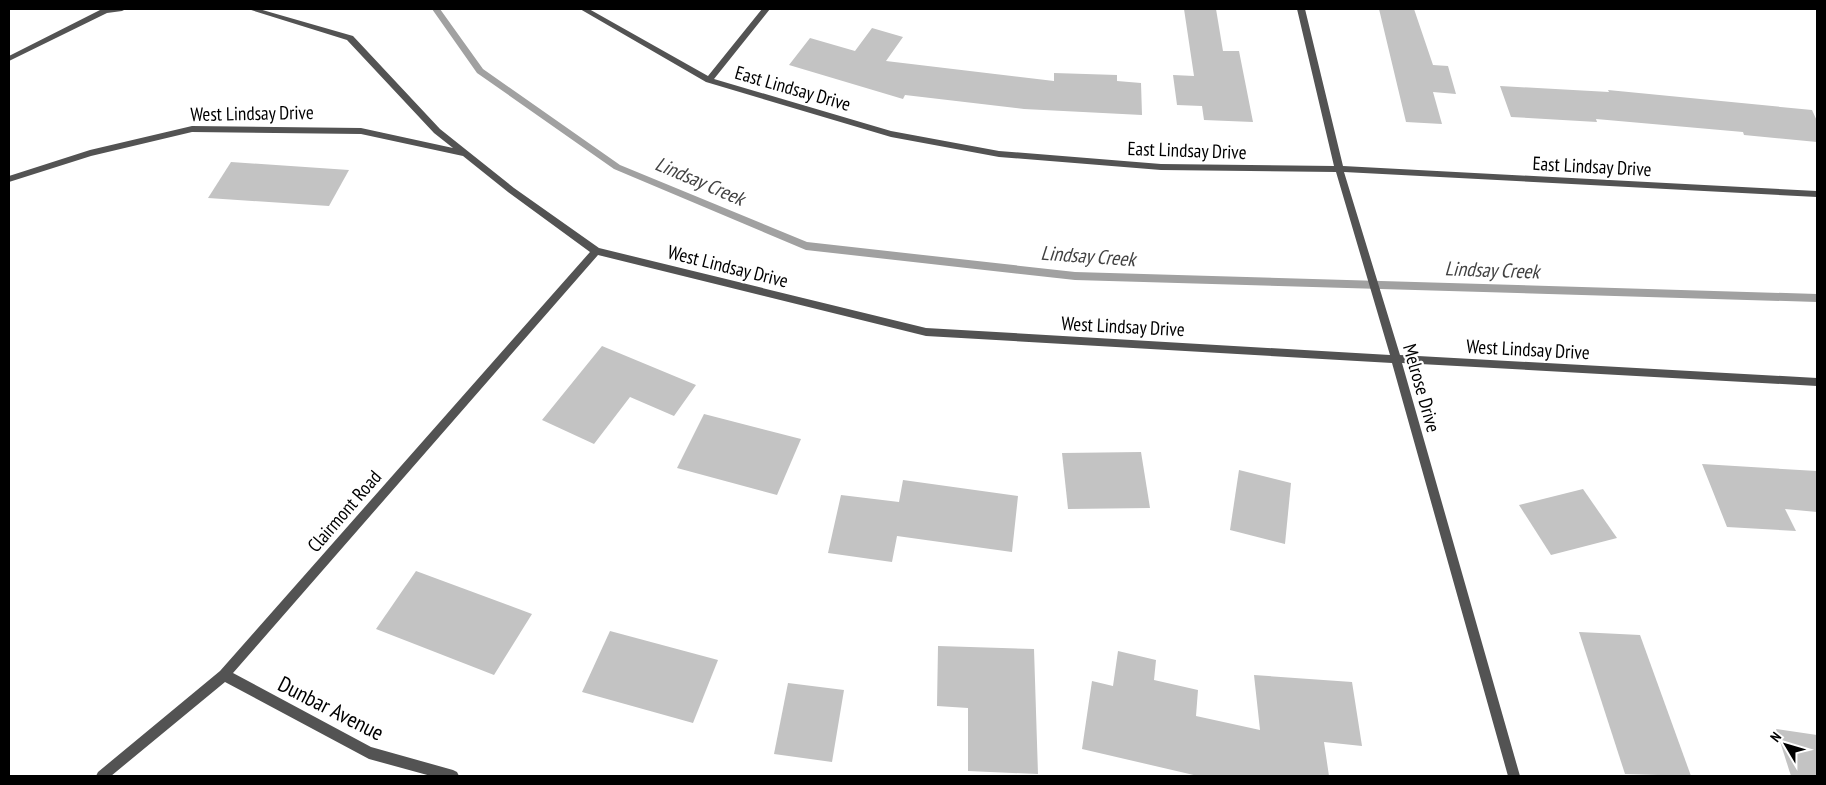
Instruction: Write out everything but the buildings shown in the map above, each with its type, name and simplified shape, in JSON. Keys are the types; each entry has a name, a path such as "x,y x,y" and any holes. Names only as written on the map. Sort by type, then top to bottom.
{"street":[{"path":"9,59 105,11 122,9"},
{"name":"West Lindsay Drive","path":"252,9 350,38 437,131 511,190 596,251 926,332 1714,378 1817,382"},
{"name":"East Lindsay Drive","path":"584,9 708,80 891,134 1000,154 1161,167 1339,169 1817,194"},
{"path":"708,80 766,9"},
{"name":"Melrose Drive","path":"1301,9 1339,169 1386,324 1394,358 1514,776"},
{"name":"West Lindsay Drive","path":"9,178 90,153 192,129 361,131 469,155"},
{"name":"Clairmont Road","path":"102,776 224,675 596,251"},
{"name":"Dunbar Avenue","path":"224,675 368,753 453,776"}],"waterway":[{"name":"Lindsay Creek","path":"436,9 480,71 617,167 806,246 1075,276 1817,298"}]}
